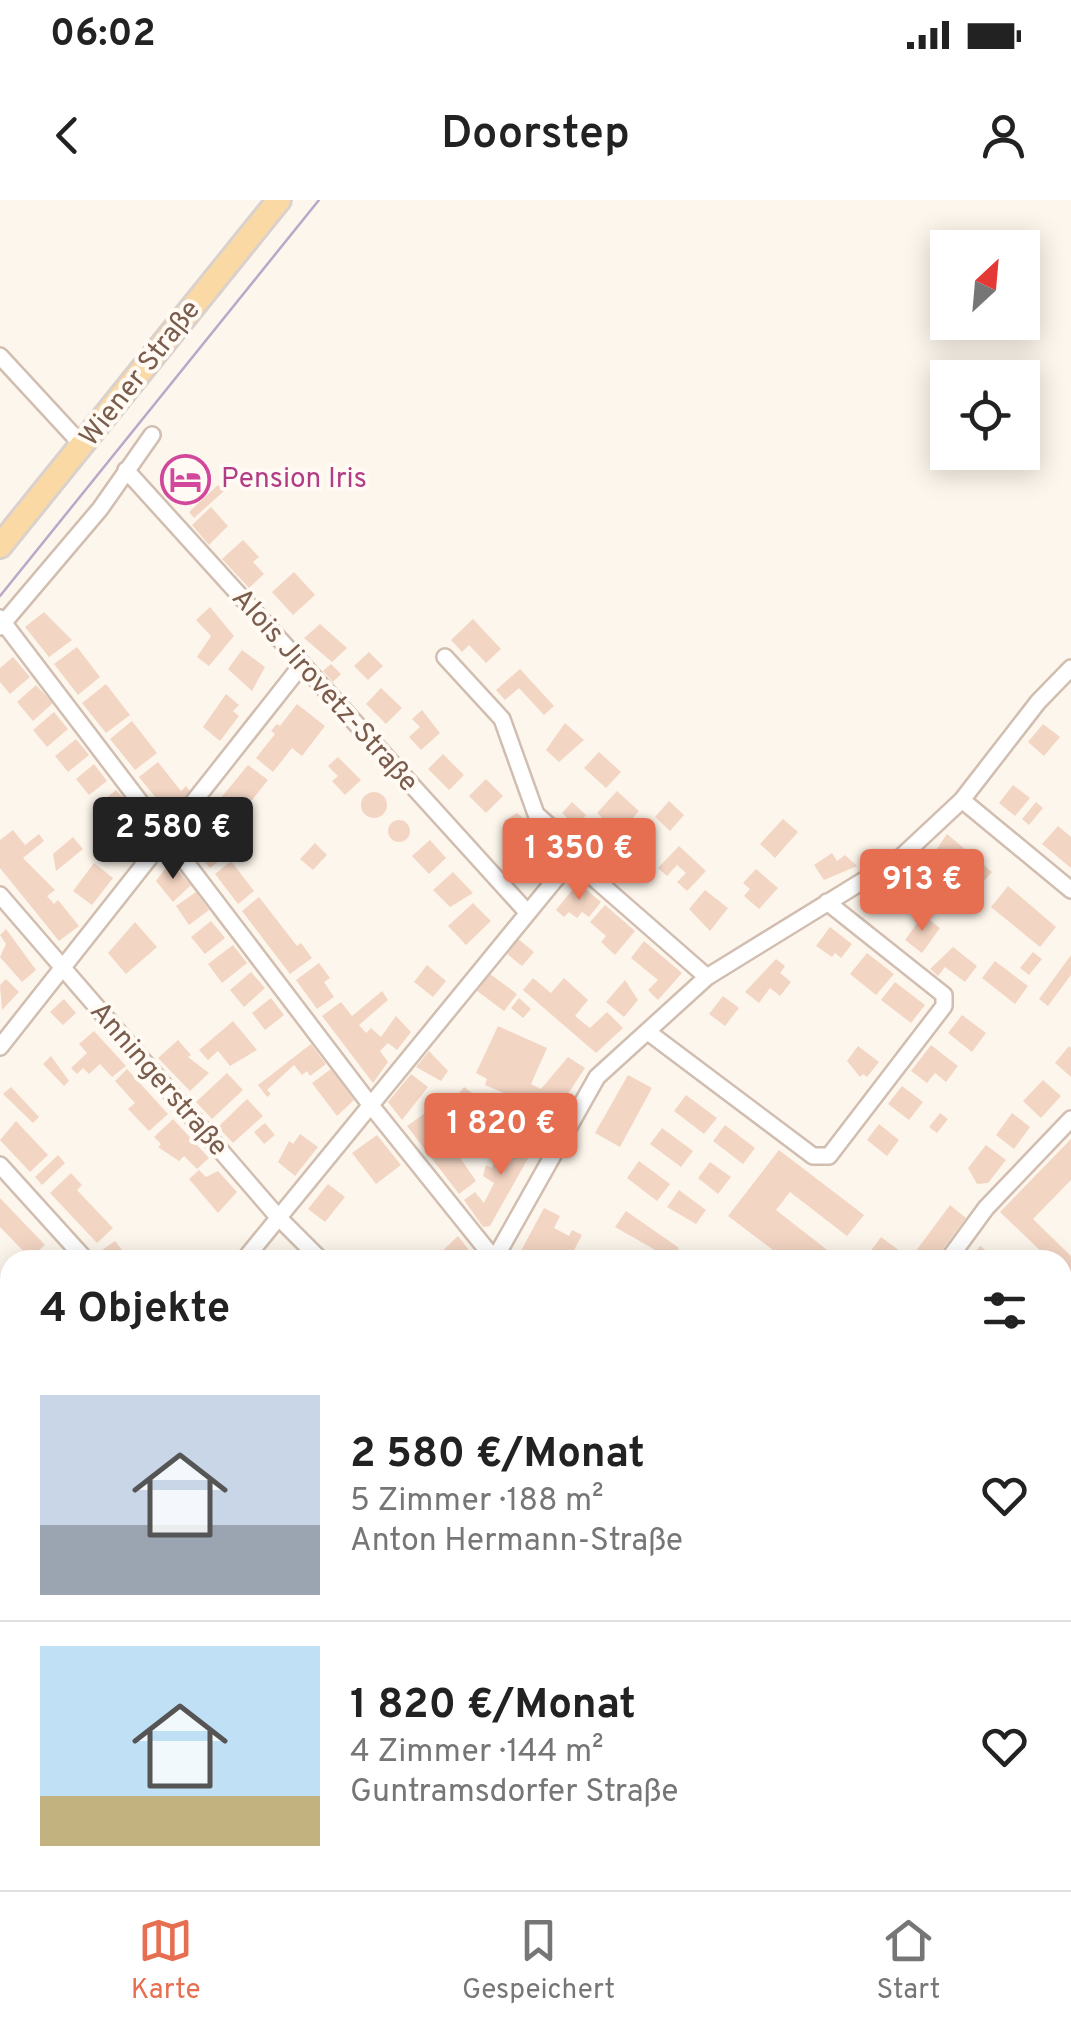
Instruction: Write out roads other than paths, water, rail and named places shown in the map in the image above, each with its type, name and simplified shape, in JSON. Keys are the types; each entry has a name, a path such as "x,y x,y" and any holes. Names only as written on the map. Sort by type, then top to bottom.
{"main road":[{"name":"Wiener Straße","path":"0,546 280,200"}],"street":[{"path":"0,356 84,446"},
{"path":"152,436 100,509 2,622 486,1250"},
{"name":"Alois Jirovetz-Straße","path":"126,470 300,667 526,911"},
{"path":"445,657 502,719 536,814 565,840 572,860 707,977"},
{"path":"0,1048 170,838 300,667"},
{"path":"500,1250 597,1077 707,977 900,858 962,800 1038,702 1071,668"},
{"path":"962,800 1071,890"},
{"path":"252,1250 526,911 572,860"},
{"name":"Anningerstraße","path":"0,895 278,1218 311,1250"},
{"path":"648,1032 813,1156 829,1156 944,1006 944,995 827,902"},
{"path":"955,1250 986,1208 1071,1120"},
{"path":"0,1165 77,1250"}],"tram line":[{"path":"0,596 319,200"}],"place":[{"name":"Pension Iris","path":"186,480"}]}
